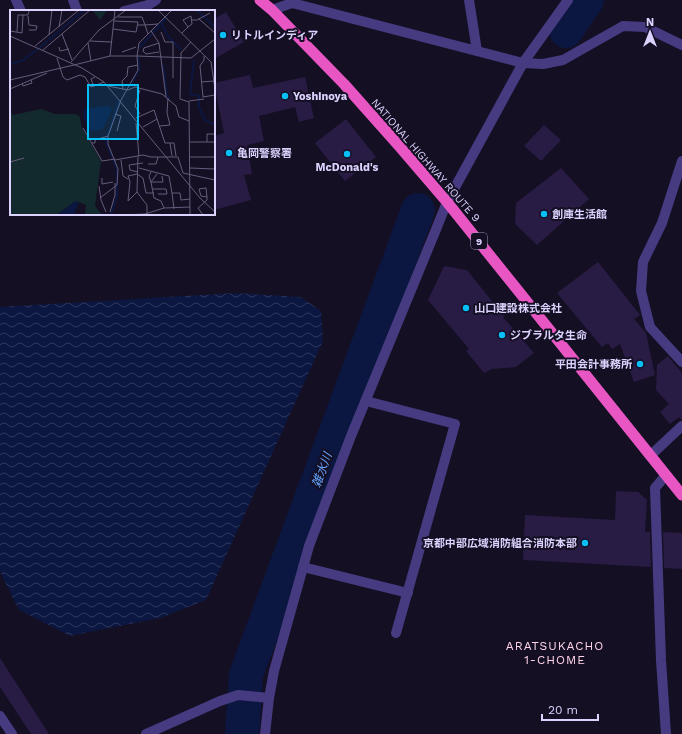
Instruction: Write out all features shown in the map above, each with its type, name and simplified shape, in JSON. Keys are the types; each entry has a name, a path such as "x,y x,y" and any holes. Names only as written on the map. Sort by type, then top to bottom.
{"highway":[{"name":"NATIONAL HIGHWAY ROUTE 9","path":"260,0 272,10 349,90 447,202 682,495"}],"street":[{"path":"16,0 21,10"},
{"path":"74,0 77,10"},
{"path":"128,10 148,5 156,0"},
{"path":"469,0 477,50"},
{"path":"265,734 274,671 309,546 447,202 524,63 568,0"},
{"path":"272,10 292,3 524,63 542,64 563,60 623,26 645,27 682,45"},
{"path":"682,161 662,222 643,262 641,291 650,327 682,362"},
{"path":"366,401 455,424 396,633"},
{"path":"651,455 682,426"},
{"path":"666,475 655,488 661,660 666,734"},
{"path":"303,568 408,593"},
{"path":"146,734 220,701 238,695 269,698"},
{"path":"0,716 12,734"}],"water":[{"path":"235,293 301,297 321,311 323,341 206,600 160,618 70,636 19,610 0,572 0,307"}],"building":[{"path":"226,12 244,42 215,58 215,18"},
{"path":"250,75 253,88 305,77 314,118 299,122 295,107 259,116 264,141 247,145 252,174 244,175 251,200 215,210 215,136 224,133 215,83"},
{"path":"346,119 376,157 345,181 315,143"},
{"path":"544,125 561,140 541,161 524,146"},
{"name":"創庫生活館","path":"561,168 589,199 537,245 515,224 516,203"},
{"path":"598,262 640,315 634,319 646,333 655,375 634,382 620,344 612,349 608,343 602,347 557,293"},
{"name":"山口建設株式会社","path":"444,266 467,270 504,316 503,317 534,353 516,367 492,369 484,373 466,351 469,349 428,300"},
{"path":"668,356 682,373 682,420 679,417 670,424 660,412 669,404 656,390 657,365"},
{"path":"616,491 638,492 647,500 645,532 650,532 651,567 523,560 525,515 615,520"},
{"path":"663,532 682,533 682,569 664,568"},
{"path":"0,658 49,734 31,734 0,687"}],"waterway":[{"name":"雑水川","path":"566,31 587,0"},
{"name":"雑水川","path":"242,734 246,675 418,210"}],"place":[{"name":"リトルインディア","path":"223,35"},
{"name":"Yoshinoya","path":"285,96"},
{"name":"亀岡警察署","path":"229,153"},
{"name":"McDonald's","path":"347,154"},
{"name":"創庫生活館","path":"544,214"},
{"name":"山口建設株式会社","path":"466,308"},
{"name":"ジブラルタ生命","path":"502,335"},
{"name":"平田会計事務所","path":"640,364"},
{"name":"京都中部広域消防組合消防本部","path":"585,543"}],"district":[{"name":"ARATSUKACHO 1-CHOME","path":"555,653"}]}
